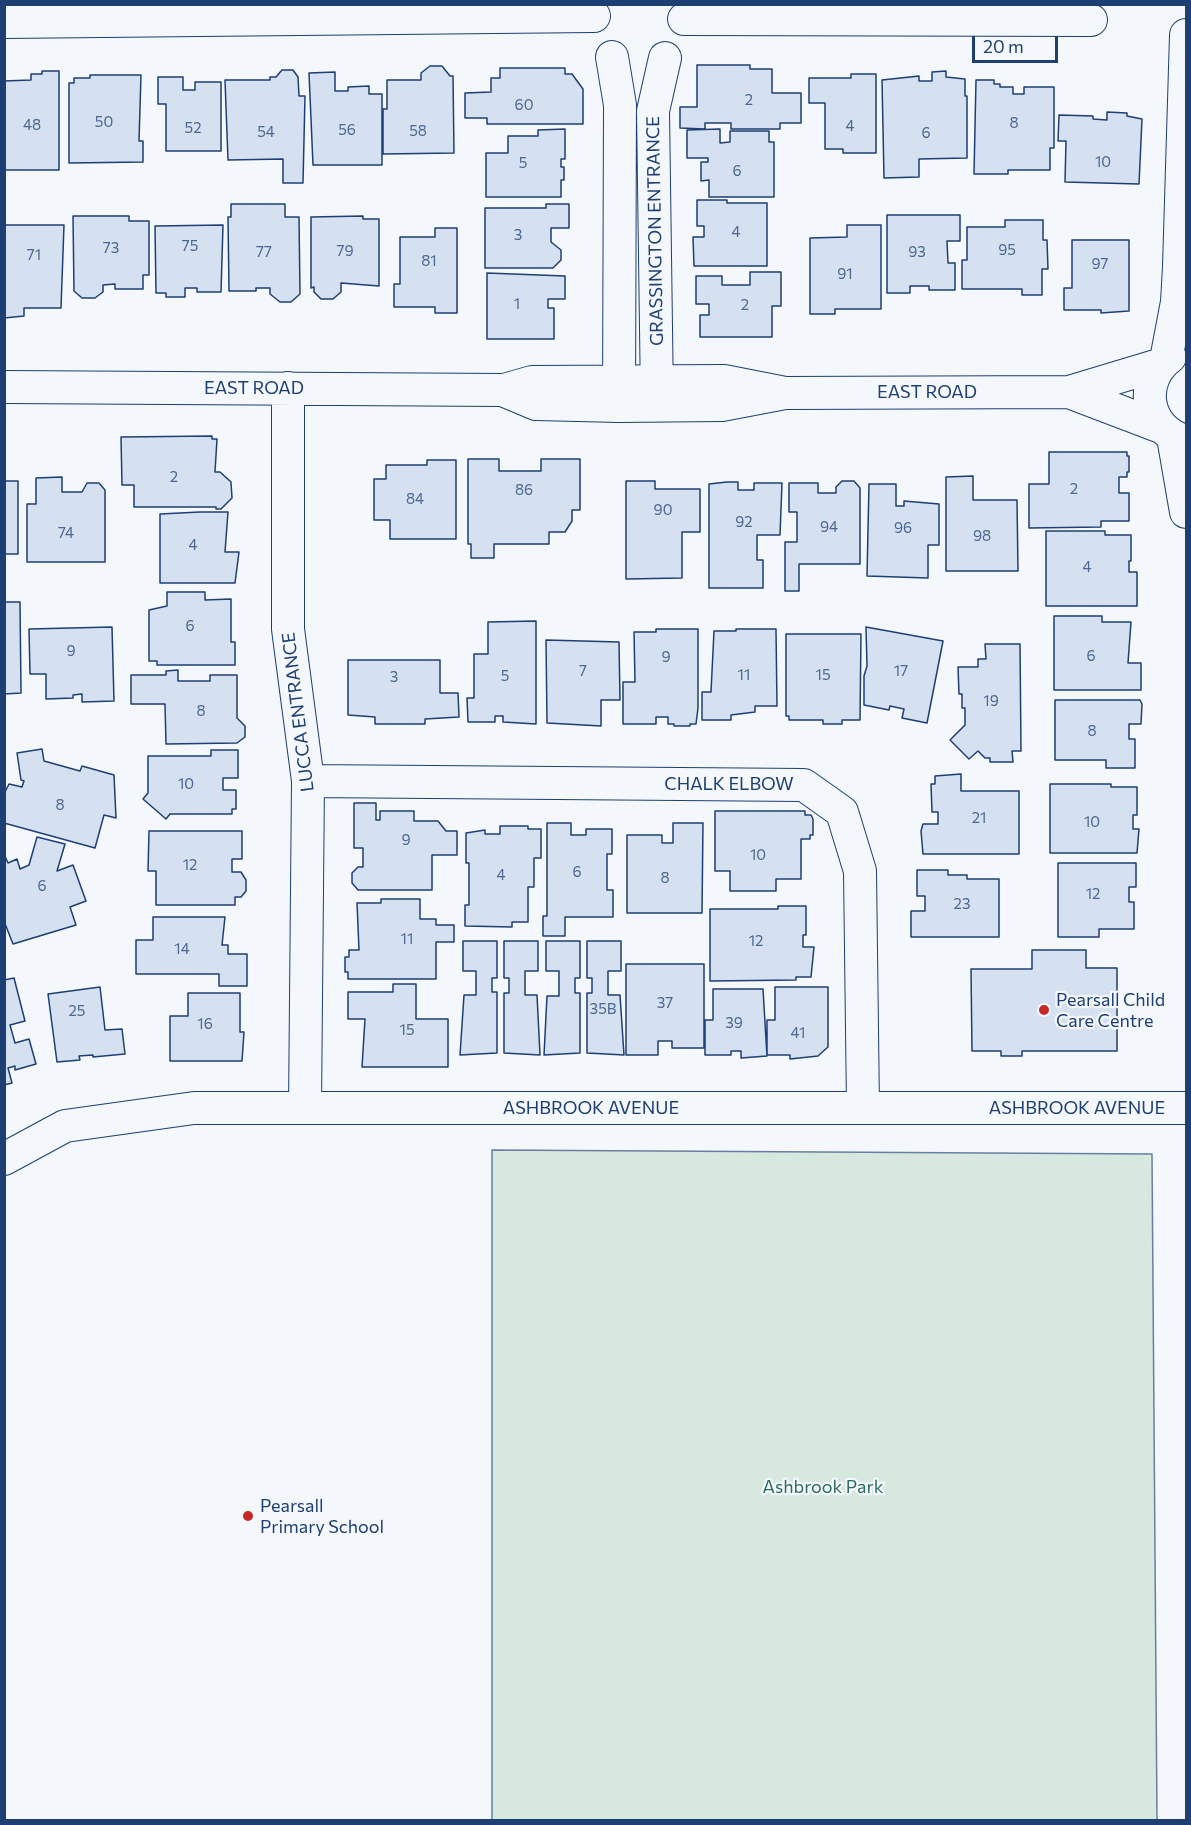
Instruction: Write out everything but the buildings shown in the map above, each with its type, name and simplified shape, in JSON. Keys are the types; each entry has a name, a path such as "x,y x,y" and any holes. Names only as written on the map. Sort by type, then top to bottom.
{"street":[{"path":"4,22 595,10 598,39 612,57 635,66 651,64 665,58 676,47 683,32 682,12 1091,20"},
{"path":"1186,34 1178,277 1171,358 1154,376 1149,391 1150,407 1173,435 1186,512"},
{"name":"GRASSINGTON ENTRANCE","path":"612,57 620,105 619,393"},
{"name":"GRASSINGTON ENTRANCE","path":"657,393 653,111 665,58"},
{"name":"EAST ROAD","path":"4,387 504,390 532,382 619,393 657,393 724,381 785,393 1069,392 1171,358"},
{"name":"LUCCA ENTRANCE","path":"288,388 288,629 308,781 305,1108"},
{"name":"EAST ROAD","path":"1069,392 1173,435"},
{"name":"CHALK ELBOW","path":"308,781 804,784 842,812 860,871 863,1108"},
{"name":"ASHBROOK AVENUE","path":"4,1159 65,1126 194,1108 1186,1108"}],"green space":[{"name":"Ashbrook Park","path":"492,1150 1152,1154 1157,1820 492,1820"}],"place":[{"name":"Pearsall Child Care Centre","path":"1044,1010"},
{"name":"Pearsall Primary School","path":"248,1516"}]}
